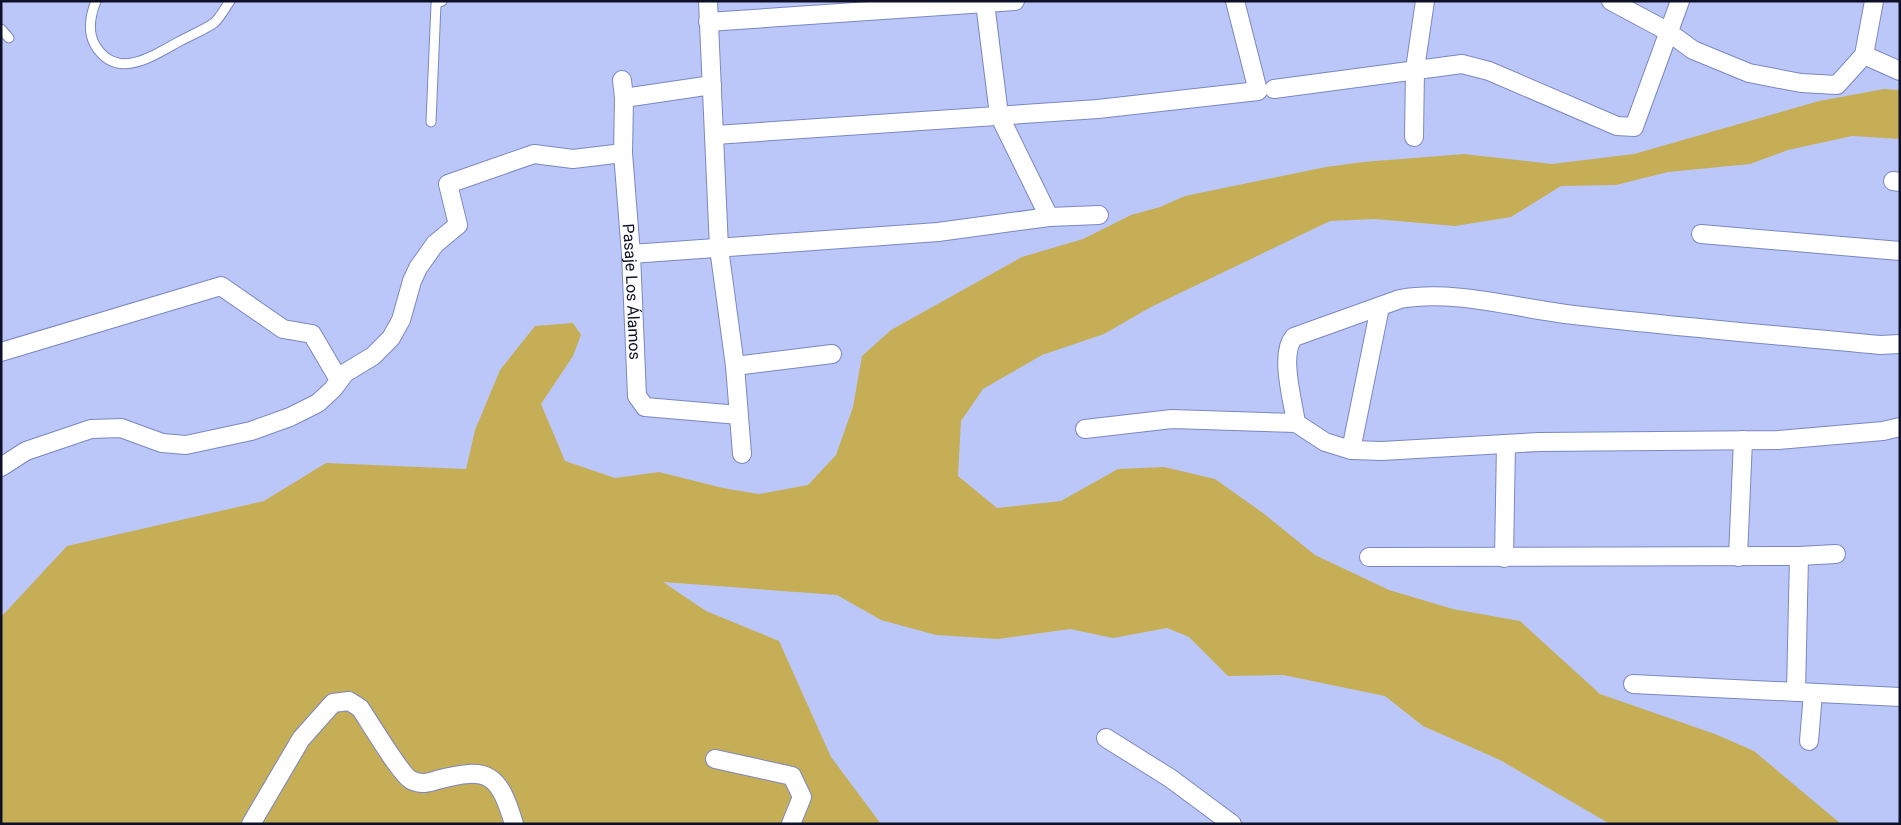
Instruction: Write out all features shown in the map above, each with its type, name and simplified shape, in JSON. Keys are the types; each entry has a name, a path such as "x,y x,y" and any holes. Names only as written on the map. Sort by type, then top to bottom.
{"street":[{"path":"708,1 719,248 735,366 742,454"},
{"path":"708,22 1015,1"},
{"path":"714,135 1098,108 1258,91 1235,1"},
{"path":"1414,137 1415,69 1425,1"},
{"path":"1611,1 1668,31 1693,50 1749,73 1801,83 1837,85 1864,55 1874,1"},
{"path":"1274,89 1457,64 1481,68 1617,126 1634,127 1680,1"},
{"path":"985,3 999,115 1049,218"},
{"path":"1864,55 1900,71"},
{"name":"Pasaje Los Álamos","path":"712,85 623,89 623,153 631,254 637,396 645,407 739,415"},
{"path":"1,467 26,451 100,428 131,430 156,441 174,445 198,443 251,432 290,417 318,403 334,389 339,380 352,367 378,351 391,338 401,320 412,281 418,268 435,244 458,225 448,184 534,154 573,159 623,153"},
{"path":"631,254 938,232 1049,218 1099,216"},
{"path":"1701,234 1900,251"},
{"path":"1,352 221,286 283,329 312,334 339,380"},
{"path":"1296,423 1286,355 1290,342 1300,333 1413,297 1447,297 1573,315 1880,345 1900,344"},
{"path":"1351,450 1380,307"},
{"path":"735,366 832,354"},
{"path":"1085,430 1172,419 1296,423 1326,442 1351,450 1382,451 1506,444 1778,440 1874,432 1900,427"},
{"path":"1738,557 1743,440"},
{"path":"1504,558 1506,444"},
{"path":"1369,557 1409,555 1504,558 1738,557 1836,554"},
{"path":"1799,556 1809,741"},
{"path":"1633,684 1900,697"},
{"path":"251,824 301,739 333,703 343,700 360,708 400,769 409,779 430,783 481,773 493,779 503,790 514,824"},
{"path":"1106,738 1170,778 1232,824"},
{"path":"715,758 792,776 802,797 791,824"}],"lane":[{"path":"96,1 90,23 92,40 97,48 110,59 127,64 144,61 215,22 230,1"},
{"path":"431,122 436,4 442,1"},
{"path":"1,29 9,38"}],"shaded area":[{"path":"1884,89 1900,90 1900,139 1852,136 1788,150 1750,164 1668,172 1616,185 1561,186 1511,217 1455,226 1375,219 1330,221 1151,307 1104,334 1042,355 983,389 961,421 958,476 997,508 1061,501 1118,469 1164,467 1215,479 1263,513 1315,555 1389,590 1453,609 1520,621 1600,694 1715,734 1754,751 1841,824 1610,824 1500,760 1423,726 1385,696 1283,675 1228,676 1189,637 1167,628 1113,638 1070,629 998,639 936,635 881,620 837,595 663,582 706,611 779,641 831,757 881,824 1,824 1,617 67,546 264,501 326,463 466,469 475,430 500,370 535,326 573,323 581,335 573,356 541,404 565,461 615,478 659,472 723,488 759,494 808,485 836,455 853,407 862,356 891,330 1022,257 1083,239 1131,215 1160,207 1185,196 1326,167 1363,162 1464,154 1552,164 1634,154 1819,101"}]}
